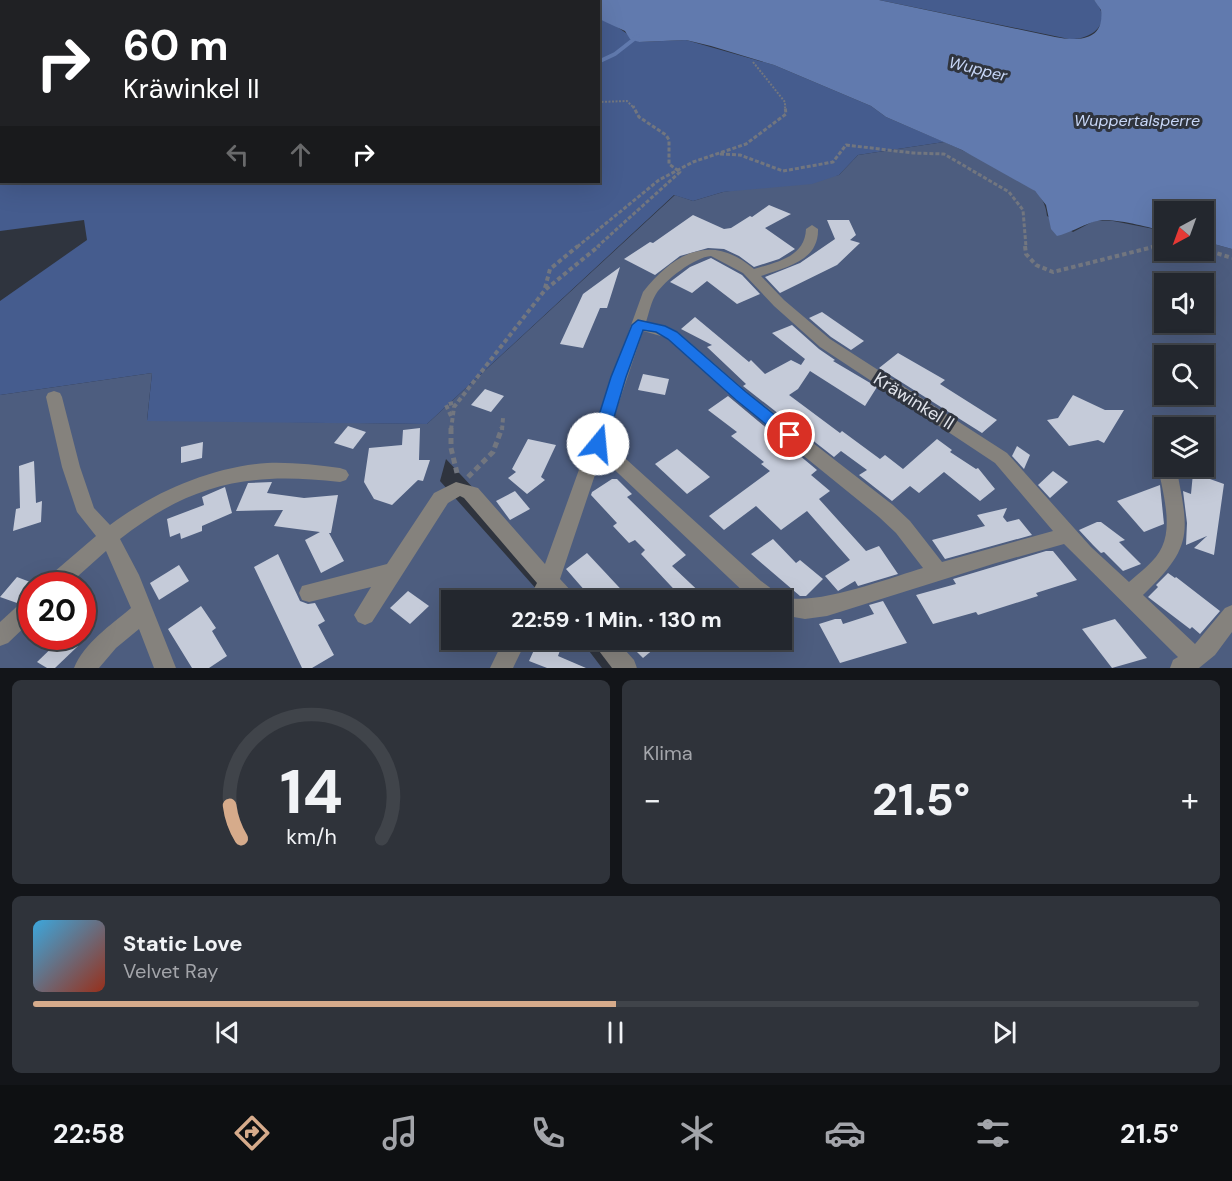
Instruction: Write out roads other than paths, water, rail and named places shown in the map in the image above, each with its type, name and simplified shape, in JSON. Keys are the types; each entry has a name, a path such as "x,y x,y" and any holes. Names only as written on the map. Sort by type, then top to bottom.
{"lane":[{"path":"752,274 788,261 802,253 812,242 812,229"},
{"name":"Kräwinkel II","path":"544,590 598,444 646,300 653,287 698,253 719,253 752,274 779,303 825,343 1001,458 1068,535 1130,595 1188,663 1207,648 1232,615"},
{"path":"638,325 660,329 673,335 764,415 865,492 903,527 938,572"},
{"path":"54,397 71,467 86,512 109,537 129,575 165,668"},
{"path":"598,444 757,590"},
{"path":"69,572 131,519 159,502 195,486 258,471 277,470 340,475"},
{"path":"1130,595 1166,559 1173,548 1174,518 1168,477"},
{"path":"365,615 441,498 466,486 522,554 557,590"},
{"path":"792,607 805,609 827,606 1068,535"},
{"path":"309,593 360,582 391,572"},
{"path":"85,668 108,641 144,612"},
{"path":"0,636 18,619"},
{"path":"501,668 510,650"},
{"path":"610,650 626,668"}],"water":[{"name":"Wuppertalsperre","path":"600,0 879,0 1055,37 1080,39 1094,34 1101,21 1101,10 1094,0 1232,0 1232,249 1214,244 1214,201 1154,201 1154,229 1100,220 1057,236 1051,229 1046,205 1035,191 962,150 886,117 871,106 774,65 711,46 686,40 639,42 630,39 625,31 600,19"}],"waterway":[{"path":"600,61 615,54 638,36"}],"water label":[{"name":"Wupper","path":"978,69"}]}
